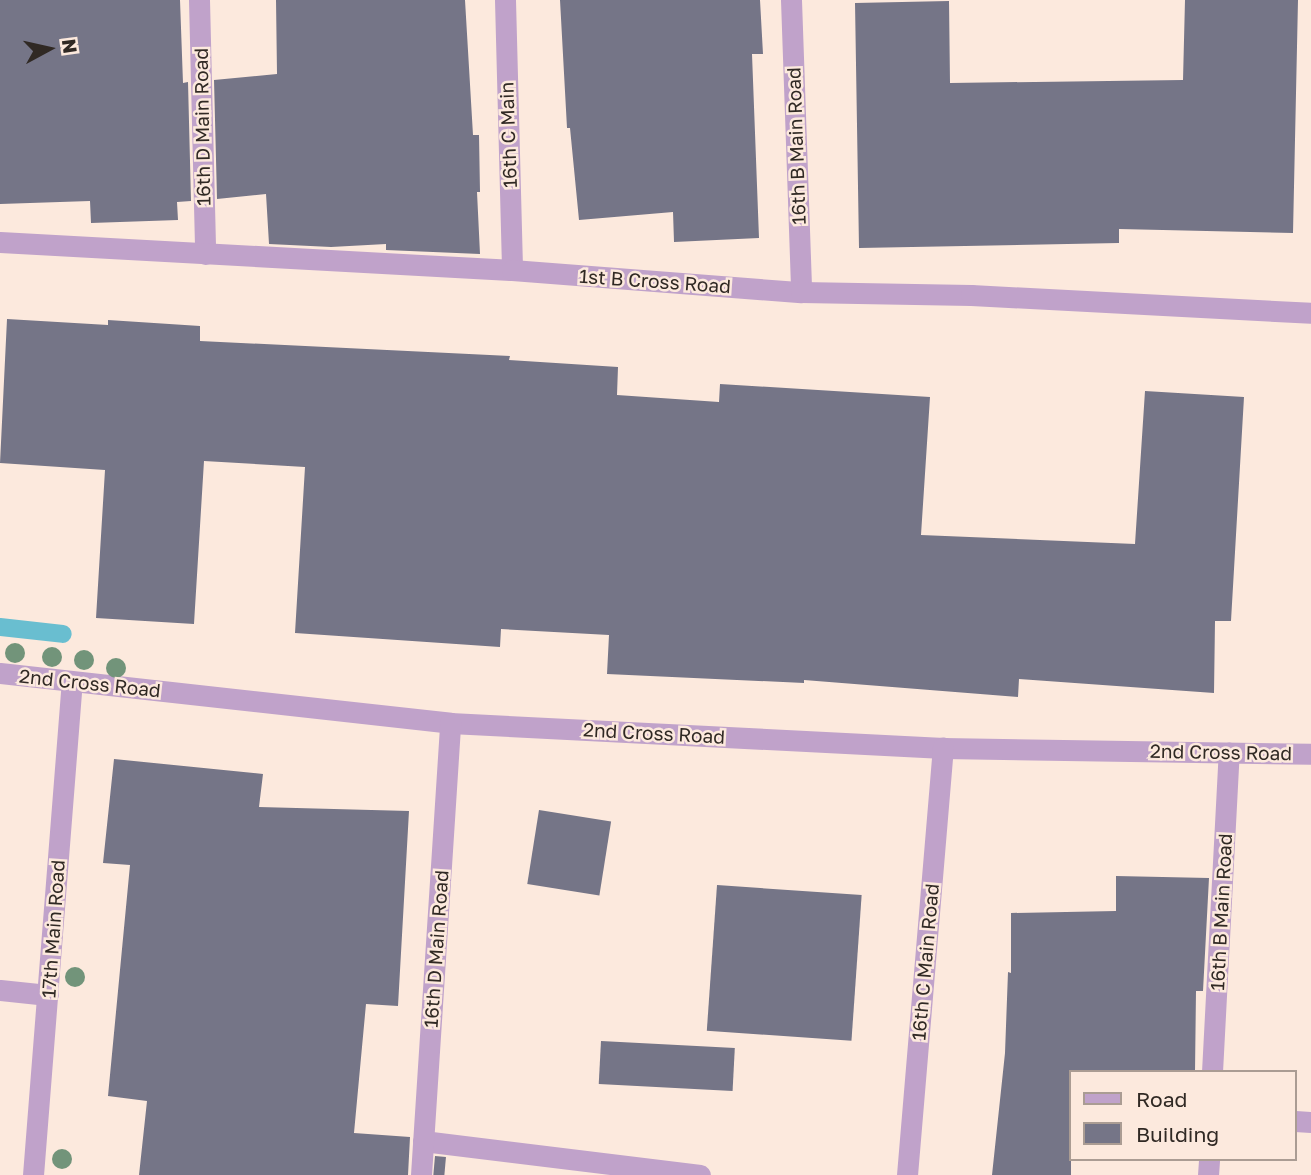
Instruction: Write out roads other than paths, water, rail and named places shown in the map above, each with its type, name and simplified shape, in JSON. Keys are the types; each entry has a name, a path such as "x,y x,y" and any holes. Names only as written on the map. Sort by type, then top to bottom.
{"street":[{"name":"16th D Main Road","path":"199,0 205,254"},
{"name":"16th C Main","path":"505,0 512,270"},
{"name":"16th B Main Road","path":"791,0 801,292"},
{"name":"1st B Cross Road","path":"0,242 512,270 801,292 971,295 1311,313"},
{"name":"2nd Cross Road","path":"0,673 450,723 943,748 1311,754"},
{"name":"17th Main Road","path":"33,1175 72,682"},
{"name":"16th D Main Road","path":"421,1175 450,723"},
{"name":"16th C Main Road","path":"907,1175 943,748"},
{"name":"16th B Main Road","path":"1212,1070 1229,752"},
{"path":"0,990 48,995"},
{"path":"423,1141 700,1175"}],"waterway":[{"path":"0,627 63,634"}]}
